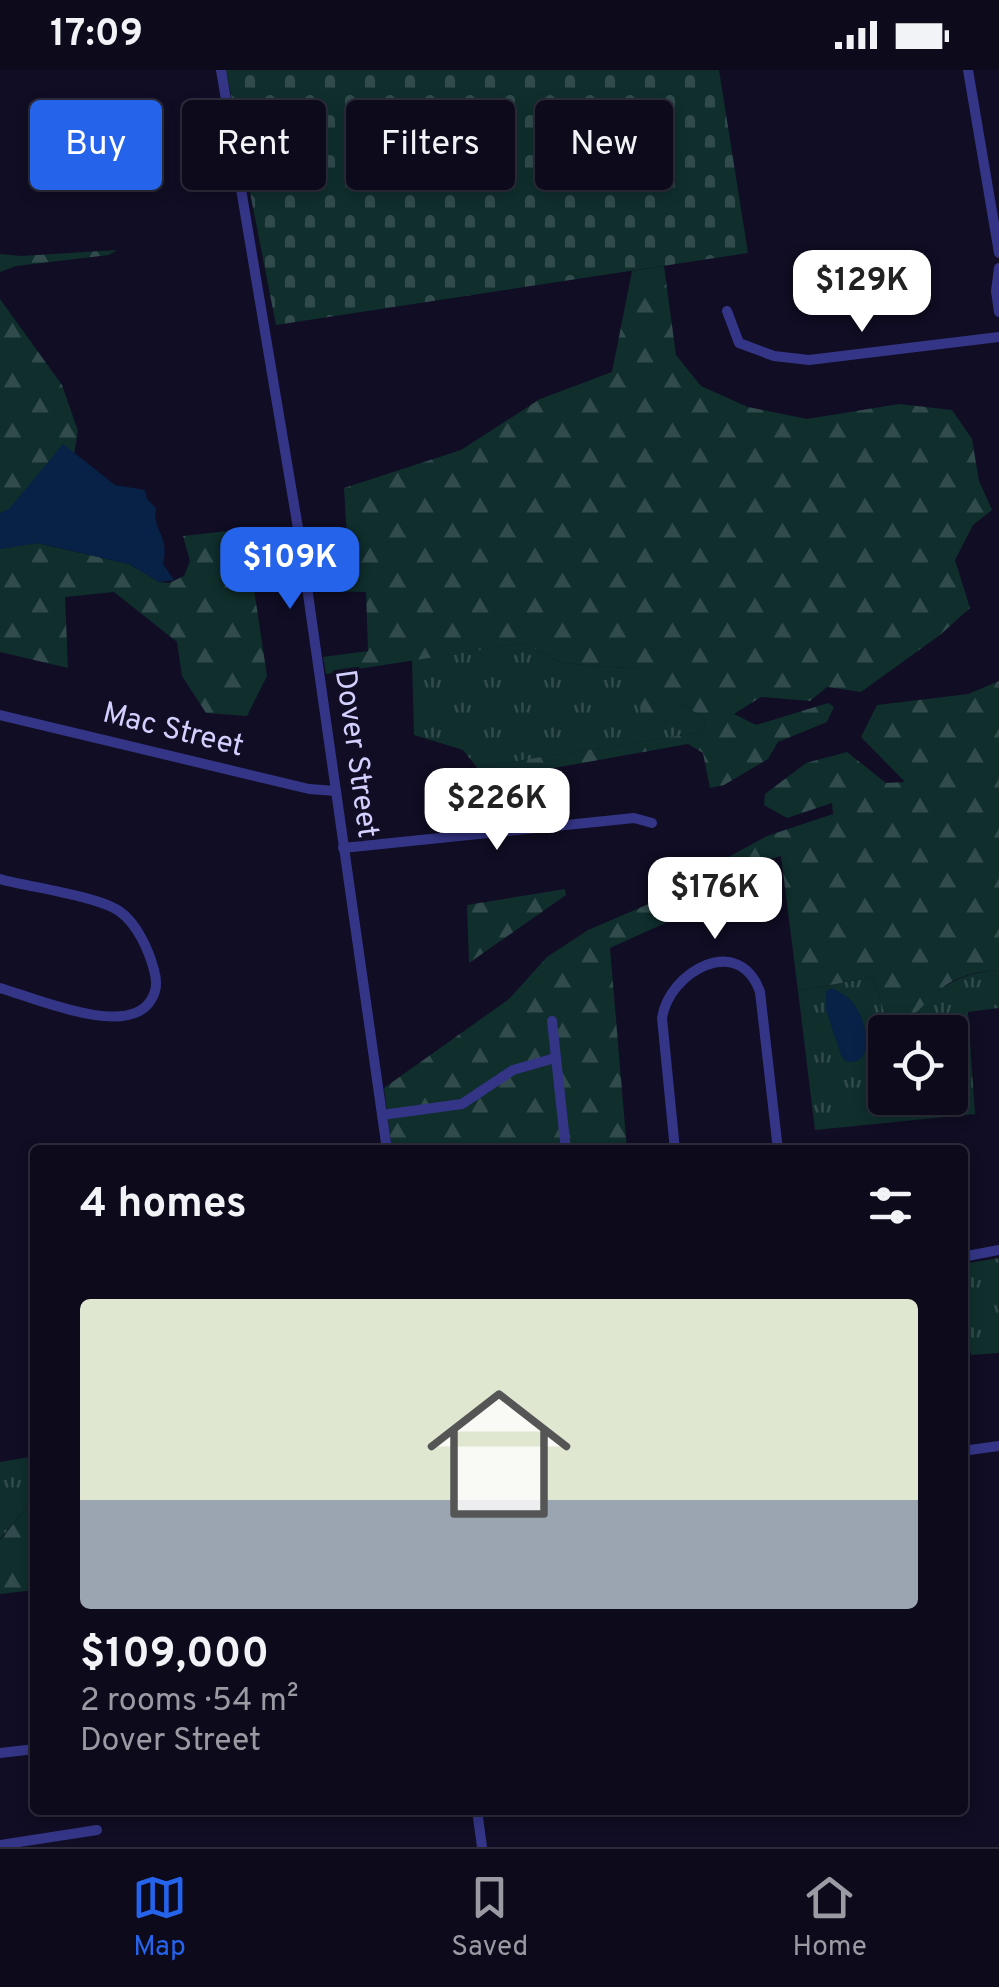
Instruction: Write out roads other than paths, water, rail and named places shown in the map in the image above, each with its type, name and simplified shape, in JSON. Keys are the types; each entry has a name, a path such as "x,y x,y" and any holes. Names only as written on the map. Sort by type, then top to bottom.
{"street":[{"name":"Dover Street","path":"222,70 302,552 386,1145"},
{"path":"968,70 999,253"},
{"path":"999,268 999,312"},
{"path":"727,311 738,343 774,356 809,360 998,338 999,351"},
{"name":"Mac Street","path":"0,715 308,789 336,792"},
{"path":"343,848 634,818 652,823"},
{"path":"0,880 119,912 142,941 156,974 156,989 140,1013 108,1018 0,988"},
{"path":"675,1145 662,1018 664,1001 690,975 709,964 727,962 749,971 760,992 777,1145"},
{"path":"552,1021 565,1145"},
{"path":"382,1115 462,1104 513,1070 555,1058"},
{"path":"968,1256 999,1250"},
{"path":"968,1450 999,1446"},
{"path":"0,1754 30,1749"},
{"path":"479,1815 482,1847"},
{"path":"0,1844 97,1830"}],"water":[{"path":"63,444 115,485 145,490 156,508 165,554 163,564 174,580 159,582 129,564 38,543 0,549 0,513 9,509"},
{"path":"832,988 851,1001 862,1019 865,1050 855,1061 845,1061 841,1055 826,1010 826,991"}]}
